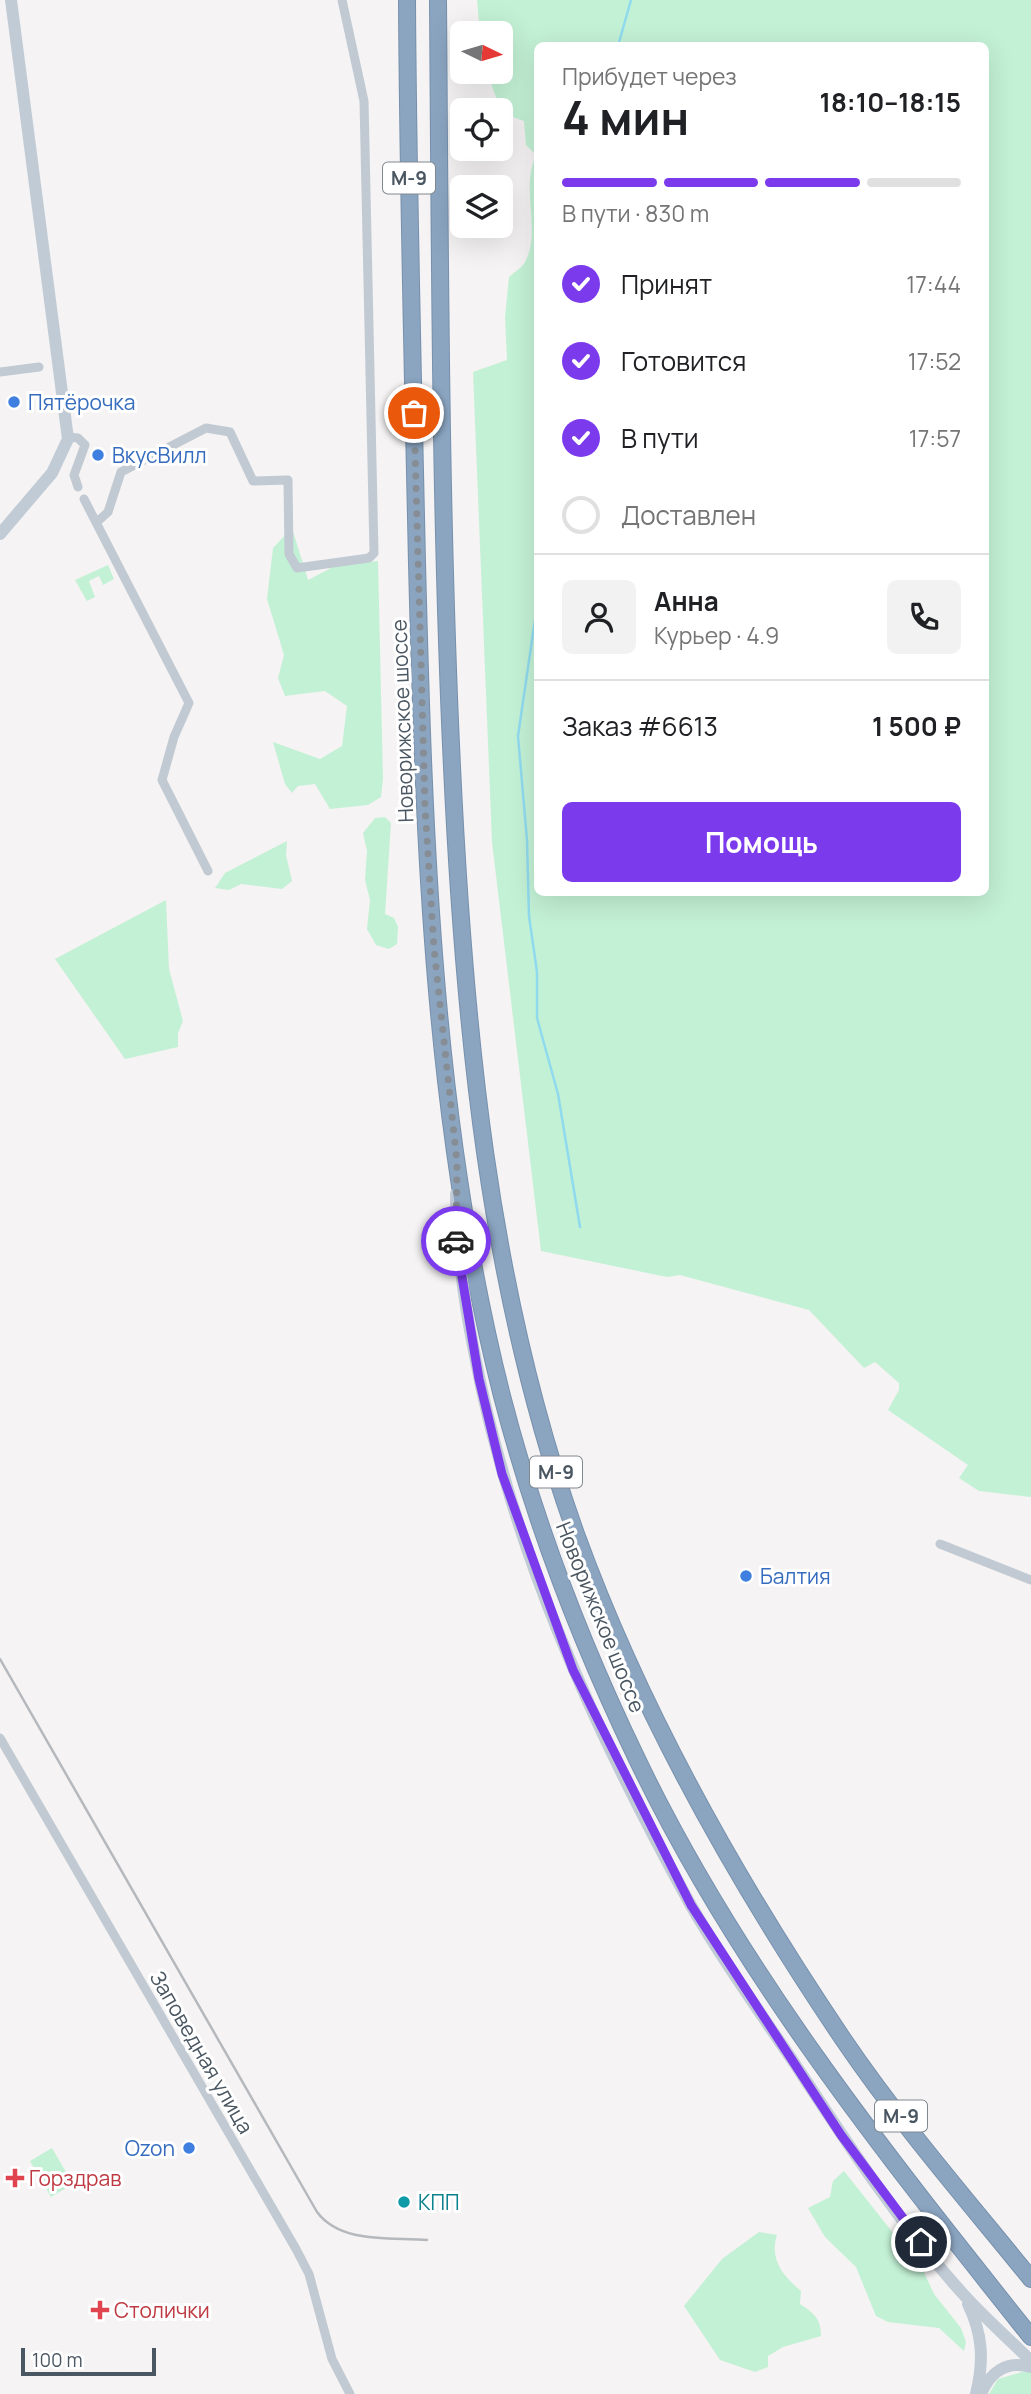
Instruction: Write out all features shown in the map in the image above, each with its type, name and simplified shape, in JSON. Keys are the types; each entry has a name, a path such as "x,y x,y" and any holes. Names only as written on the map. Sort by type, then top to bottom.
{"highway":[{"name":"Новорижское шоссе","path":"438,0 447,670 467,999 490,1178 508,1280 528,1368 561,1488 591,1574 654,1715 732,1861 846,2043 956,2188 1031,2279"},
{"name":"Новорижское шоссе","path":"406,4 412,367 426,820 436,973 457,1162 478,1287 501,1391 525,1475 578,1619 640,1765 761,1977 881,2145 1031,2337"}],"street":[{"path":"0,534 52,473 66,449 68,437 11,0"},
{"path":"97,522 108,512 121,472 206,428 230,432 253,481 288,480 289,554 296,568 369,558 374,553 364,101 342,0"},
{"path":"0,372 39,367"},
{"path":"68,437 78,438 85,445 75,475 78,487"},
{"path":"84,499 189,703 174,737 162,780 208,871"},
{"path":"457,1162 456,1237 479,1379 502,1474 573,1670 691,1905 841,2135 964,2294 1031,2361"},
{"path":"940,1544 1031,1580"},
{"name":"Заповедная улица","path":"0,1738 296,2249 309,2274 332,2359 350,2394"},
{"name":"М-9","path":"1002,2244 1031,2267"},
{"path":"964,2294 977,2322 983,2348 979,2394"},
{"path":"979,2394 994,2373 1004,2367 1031,2367"}],"green space":[{"path":"477,0 1031,0 1031,1497 979,1491 959,1478 968,1465 888,1410 899,1390 899,1383 875,1362 864,1368 809,1310 680,1275 667,1277 541,1251 492,842 473,372 507,360 505,317 509,277 524,264 530,250 530,182 534,162 534,896 989,896 989,42 534,42 534,153 526,145 524,121 513,116 513,98 495,96 491,84 513,84 513,21 479,21"},
{"path":"292,528 308,580 335,566 378,561 383,779 381,797 368,805 330,809 315,784 298,786 292,793 285,784 273,742 320,759 342,746 347,706 325,691 285,696 278,678 284,655 267,599 273,548"},
{"path":"108,565 114,579 103,585 99,576 89,581 95,597 87,601 75,580"},
{"path":"385,817 391,823 385,914 394,918 398,927 397,944 389,949 376,945 367,929 370,900 365,880 367,851 363,833 375,818"},
{"path":"287,841 286,855 292,881 282,889 241,884 229,890 215,888 225,873"},
{"path":"166,900 169,969 183,1021 178,1033 178,1047 125,1059 55,959"},
{"path":"52,2148 73,2184 51,2197 30,2161"},
{"path":"844,2171 924,2272 934,2294 961,2328 966,2342 964,2351 939,2328 888,2322 876,2316 856,2267 825,2237 808,2208 830,2197 833,2181"},
{"path":"759,2232 777,2235 775,2252 779,2266 801,2291 800,2304 816,2317 821,2336 783,2347 768,2356 768,2367 755,2372 720,2360 684,2306 722,2259"},
{"path":"1026,2371 1031,2373 1031,2394 989,2394 998,2379"}],"waterway":[{"path":"619,42 631,0"},
{"path":"534,627 518,736 527,840 529,916 537,972 537,1018 558,1094 580,1227"}],"railway":[{"path":"0,1659 317,2212 327,2222 353,2234 427,2240"}],"way so far":[{"path":"414,413 425,807 444,1060 457,1162 456,1241"}],"place":[{"name":"Пятёрочка","path":"14,402"},
{"name":"ВкусВилл","path":"98,455"},
{"name":"Балтия","path":"746,1576"},
{"name":"Ozon","path":"189,2148"},
{"name":"Горздрав","path":"15,2178"},
{"name":"КПП","path":"404,2202"},
{"name":"Столички","path":"100,2310"}],"route":[{"path":"456,1241 479,1379 502,1474 526,1547 573,1670 691,1905 841,2135 921,2242"}]}
